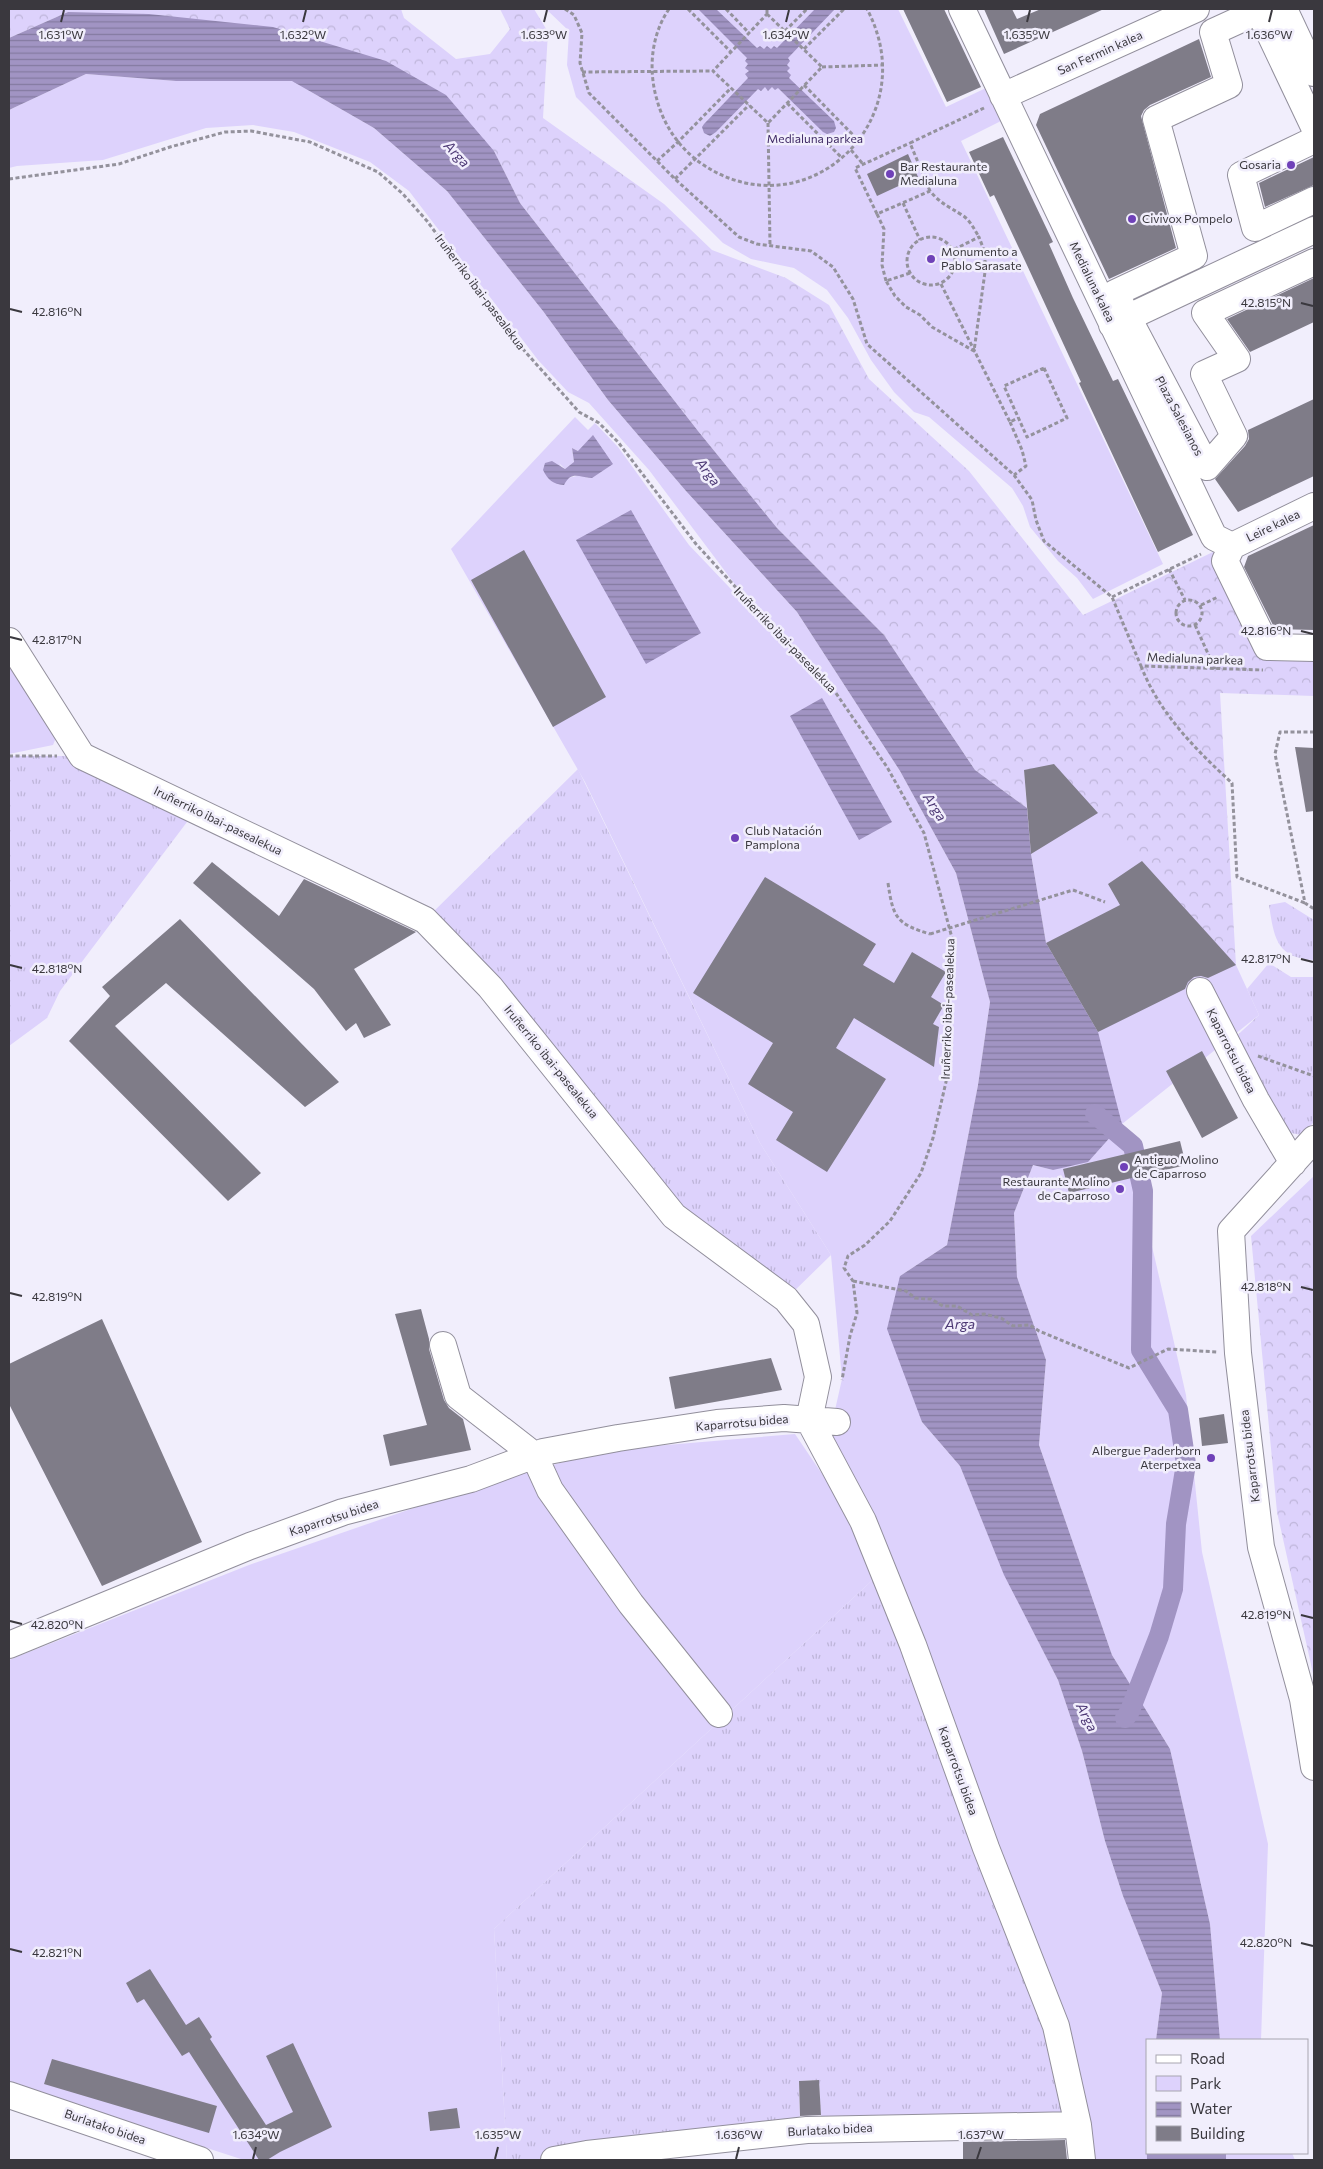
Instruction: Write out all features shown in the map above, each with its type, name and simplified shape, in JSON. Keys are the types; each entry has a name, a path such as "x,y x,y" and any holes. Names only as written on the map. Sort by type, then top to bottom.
{"street":[{"name":"Medialuna kalea","path":"962,9 995,101 1120,321 1214,537 1232,546"},
{"name":"San Fermin kalea","path":"995,101 1196,9"},
{"path":"1284,9 1314,73"},
{"name":"Plaza Salesianos","path":"1314,127 1259,11 1213,32 1228,85 1156,119 1194,256 1115,293 1120,321 1207,467 1234,436 1204,374 1236,359 1205,313 1314,262"},
{"path":"1314,140 1241,175 1255,228 1314,200"},
{"path":"1120,321 1314,230"},
{"name":"Leire kalea","path":"1232,546 1314,506"},
{"path":"1232,546 1225,561 1267,647 1314,648"},
{"path":"9,641 82,756"},
{"name":"Iruñerriko ibai-pasealekua","path":"82,756 425,920 490,987 674,1216 786,1299 806,1324 818,1377 809,1420"},
{"name":"Kaparrotsu bidea","path":"1200,991 1256,1100 1293,1163"},
{"name":"Kaparrotsu bidea","path":"1314,1139 1231,1230 1238,1353 1261,1547 1303,1700 1314,1767"},
{"path":"444,1345 458,1396 534,1455 550,1490 631,1604 719,1714"},
{"name":"Kaparrotsu bidea","path":"9,1645 250,1546 324,1519 470,1478 534,1455 618,1438 717,1423 784,1418 809,1420 863,1521 913,1645 986,1848 1056,2026 1078,2124 1082,2160"},
{"path":"809,1420 837,1422"},
{"name":"Burlatako bidea","path":"9,2095 200,2160"},
{"name":"Burlatako bidea","path":"554,2160 587,2154 807,2130 1078,2124"}],"path":[{"name":"Medialuna parkea","path":"566,9 574,15 582,33 580,63 589,94 675,179 739,237 757,244 811,251 833,267 853,299 866,344 1014,475 1032,500 1036,520 1044,541 1112,597 1141,666 1269,670"},
{"path":"669,9 658,32 653,51 652,70 654,90 659,108 678,142 695,159 722,175 745,182 769,184 800,180 829,167 851,150 872,120 880,97 884,65 879,35 867,9"},
{"path":"688,9 731,52"},
{"path":"726,9 749,32"},
{"path":"713,71 767,14 767,9"},
{"path":"785,31 807,9"},
{"path":"804,49 844,9"},
{"path":"767,14 822,67"},
{"path":"770,245 768,123 822,67 884,65"},
{"path":"582,72 713,71 768,123"},
{"path":"804,85 859,141"},
{"path":"657,161 731,88"},
{"path":"974,351 932,327 895,296 886,281 882,265 884,229 855,168 995,101"},
{"path":"786,104 842,158"},
{"path":"675,179 749,105"},
{"name":"Iruñerriko ibai-pasealekua","path":"9,179 119,164 170,147 225,132 251,131 310,142 378,172 404,194 427,221 512,338 579,412 599,422 618,442 702,551 818,677 831,686 887,767 924,834 945,906 952,938 952,984 946,1082 933,1138 921,1173 890,1221 866,1245 848,1256 844,1268 853,1281 857,1313 850,1336 841,1388"},
{"path":"910,143 930,190 940,203 962,215 971,224 979,237 985,253 985,272 974,351"},
{"path":"851,150 863,164"},
{"path":"877,214 930,190"},
{"path":"903,203 920,240"},
{"path":"929,237 938,238 947,242 953,250 956,260 954,269 949,278 941,284 930,286 918,282 910,273 907,258 909,251 920,240 929,237"},
{"path":"953,250 979,237"},
{"path":"886,281 910,273"},
{"path":"941,284 1022,450 1026,466 1014,475"},
{"path":"1044,368 1067,418 1027,437 1018,418 1004,386 1044,368"},
{"path":"1010,422 1018,418"},
{"path":"1112,597 1202,553"},
{"path":"1169,569 1185,600"},
{"path":"1185,600 1196,601 1201,605 1202,616 1195,625 1183,625 1178,621 1176,609 1185,600"},
{"path":"1195,625 1215,669"},
{"path":"1141,666 1164,708 1191,744 1232,783 1237,877 1305,903 1314,909"},
{"path":"1305,903 1275,754 1280,732 1314,732"},
{"path":"9,756 82,756"},
{"path":"888,882 891,901 897,918 914,930 930,934 1073,890 1105,902"},
{"path":"1227,1044 1314,1076"},
{"path":"853,1281 906,1291 915,1298 931,1299 943,1306 958,1306 972,1315 984,1314 1001,1318 1013,1326 1030,1325 1039,1331 1130,1368 1168,1349 1238,1353"}],"green space":[{"path":"9,9 401,9 404,18 456,59 490,54 510,29 500,9 534,9 548,32 543,118 664,204 712,250 786,278 829,305 869,379 969,471 1083,615 1215,551 1267,658 1314,659 1314,696 1220,693 1236,965 1024,770 1027,808 975,770 884,635 777,528 698,431 520,203 494,151 68,12 9,38"},
{"name":"Medialuna parkea","path":"546,9 898,9 946,107 986,88 1001,121 961,141 1163,564 1093,599 1077,578 1058,561 1030,527 1023,506 1012,488 929,417 914,412 894,392 871,360 848,318 827,290 794,268 751,259 723,243 576,97 567,65 569,31"},
{"path":"86,74 176,81 292,81 374,128 447,191 543,311 608,400 686,491 797,612 900,771 956,873 990,1002 978,1085 947,1245 900,1276 922,1422 960,1466 1004,1574 1058,1680 1082,1751 1105,1841 1123,1896 1162,1993 1156,2039 1146,2039 1147,2160 1072,2160 1053,2053 828,1441 842,1379 831,1255 760,1143 585,782 451,549 575,417 588,430 595,423 618,447 689,545 767,627 649,470 589,403 568,392 538,360 409,191 370,162 294,132 253,125 206,128 103,160 9,168 9,110","holes":["572,448 578,451 588,478 581,475 568,478 559,463 565,469 574,463"]},
{"path":"9,648 55,723 55,740 53,745 9,754"},
{"path":"9,756 82,756 196,810 60,991 47,1018 9,1046"},
{"path":"1054,764 1236,965 1259,1015 1122,1124 1186,1395 1202,1552 1268,1844 1261,2039 1220,2039 1210,1924 1170,1749 1112,1655 1039,1445 1046,1360 1017,1277 1014,1213 1033,1165 1053,1170 1046,943 1031,854 1024,770"},
{"path":"578,769 760,1143 831,1255 786,1299 674,1216 425,920"},
{"path":"1285,902 1314,920 1314,960 1292,955 1284,950 1275,936 1269,905"},
{"path":"1269,963 1291,977 1314,977 1314,1122 1301,1135 1286,1132 1227,1045 1259,1015 1247,989"},
{"path":"1314,1176 1314,1678 1277,1512 1251,1236"},
{"path":"795,1434 841,1502 877,1576 494,1929 507,2160 244,2160 9,2084 9,1660 249,1565 486,1483 608,1450"},
{"path":"877,1576 1053,2053 1064,2125 821,2119 819,2080 799,2081 800,2122 559,2160 507,2160 494,1929"},
{"path":"1226,2154 1292,2154 1295,2160 1226,2160"}],"water":[{"path":"698,9 716,9 757,48 760,46 764,49 767,46 771,49 774,46 777,48 815,9 835,9 788,58 790,61 787,65 790,68 787,71 791,75 789,78 834,121 836,128 834,132 827,134 823,132 778,88 775,90 772,87 768,91 765,87 761,91 758,89 716,132 710,136 704,133 702,127 704,124 748,78 745,74 749,71 745,68 748,64 745,61 747,58"},
{"name":"Arga","path":"68,12 149,14 273,27 386,61 446,95 494,151 520,203 698,431 777,528 884,635 975,770 1027,808 1031,854 1046,943 1098,1032 1122,1124 1088,1162 1053,1170 1033,1165 1014,1213 1017,1277 1046,1360 1039,1445 1112,1655 1170,1749 1210,1924 1220,2039 1156,2039 1162,1993 1123,1896 1105,1841 1082,1751 1058,1680 1004,1575 960,1466 922,1422 887,1329 900,1276 947,1245 978,1085 990,1002 956,873 900,771 797,612 686,491 608,400 543,311 447,191 374,128 292,81 176,81 86,74 9,110 9,38"},
{"path":"593,435 613,464 592,478 573,476 564,485 557,484 549,479 543,470 545,463 552,461 565,469 574,462 572,448 578,451"},
{"path":"631,510 701,633 646,664 576,540"},
{"path":"822,698 892,822 859,840 790,716"},
{"path":"1147,2154 1226,2154 1226,2160 1147,2160"}],"building":[{"path":"903,9 944,9 981,87 947,102"},
{"path":"984,9 1012,9 1017,19 1041,9 1104,9 1004,54"},
{"path":"1199,39 1211,77 1150,105 1141,116 1176,248 1109,279 1036,125 1040,114"},
{"path":"1003,137 1053,242 1049,244 1073,298 1113,381 1118,379 1193,535 1158,552 994,195 990,197 969,152"},
{"path":"908,154 918,177 877,196 867,174"},
{"path":"1314,157 1314,185 1265,207 1259,183"},
{"path":"1314,278 1314,322 1250,352 1227,319"},
{"path":"1314,399 1314,476 1238,512 1215,479 1245,446 1249,439 1248,430"},
{"path":"1314,525 1314,630 1275,629 1244,567 1248,556"},
{"path":"524,550 606,697 553,727 471,580"},
{"path":"1295,747 1314,748 1314,811 1306,812"},
{"path":"1054,764 1098,813 1031,854 1024,770"},
{"path":"1142,861 1236,965 1208,978 1194,977 1188,982 1185,989 1098,1032 1046,943 1120,905 1108,884"},
{"path":"212,862 279,916 304,879 416,932 354,969 391,1025 364,1038 356,1023 346,1031 314,989 193,883"},
{"path":"765,877 876,944 863,965 894,983 912,952 946,972 931,997 944,1005 933,1024 939,1027 934,1067 854,1018 836,1048 886,1079 827,1172 776,1140 793,1112 748,1084 773,1043 693,993"},
{"path":"180,919 339,1082 305,1107 166,983 115,1026 261,1173 228,1201 69,1041 110,996 102,987"},
{"path":"1202,1051 1238,1118 1202,1138 1166,1071"},
{"name":"Antiguo Molino de Caparroso","path":"1180,1141 1186,1165 1069,1193 1063,1169"},
{"path":"421,1309 429,1339 429,1349 444,1400 449,1408 463,1419 471,1450 390,1466 383,1435 427,1425 395,1314"},
{"path":"102,1319 202,1542 102,1586 9,1404 9,1364"},
{"path":"771,1358 782,1390 675,1409 669,1377"},
{"path":"1224,1414 1228,1443 1202,1446 1199,1418"},
{"path":"150,1969 186,2025 199,2017 212,2037 210,2039 266,2125 293,2112 266,2056 293,2043 332,2127 267,2160 259,2160 189,2052 182,2056 144,1999 137,2003 126,1983"},
{"path":"52,2059 217,2106 209,2133 44,2084"},
{"path":"819,2080 821,2115 800,2116 799,2081"},
{"path":"457,2108 460,2128 430,2131 428,2112"},
{"path":"1065,2140 1067,2160 963,2160 963,2142"}],"waterway":[{"path":"1095,1114 1133,1146 1143,1191 1141,1350 1178,1410 1186,1464 1176,1524 1173,1589 1159,1636 1129,1713 1125,1718"}],"place":[{"name":"Gosaria","path":"1291,165"},
{"name":"Bar Restaurante Medialuna","path":"890,174"},
{"name":"Civivox Pompelo","path":"1132,219"},
{"name":"Monumento a Pablo Sarasate","path":"931,259"},
{"name":"Club Natación Pamplona","path":"735,838"},
{"name":"Antiguo Molino de Caparroso","path":"1124,1167"},
{"name":"Restaurante Molino de Caparroso","path":"1120,1189"},
{"name":"Albergue Paderborn Aterpetxea","path":"1211,1458"}]}
